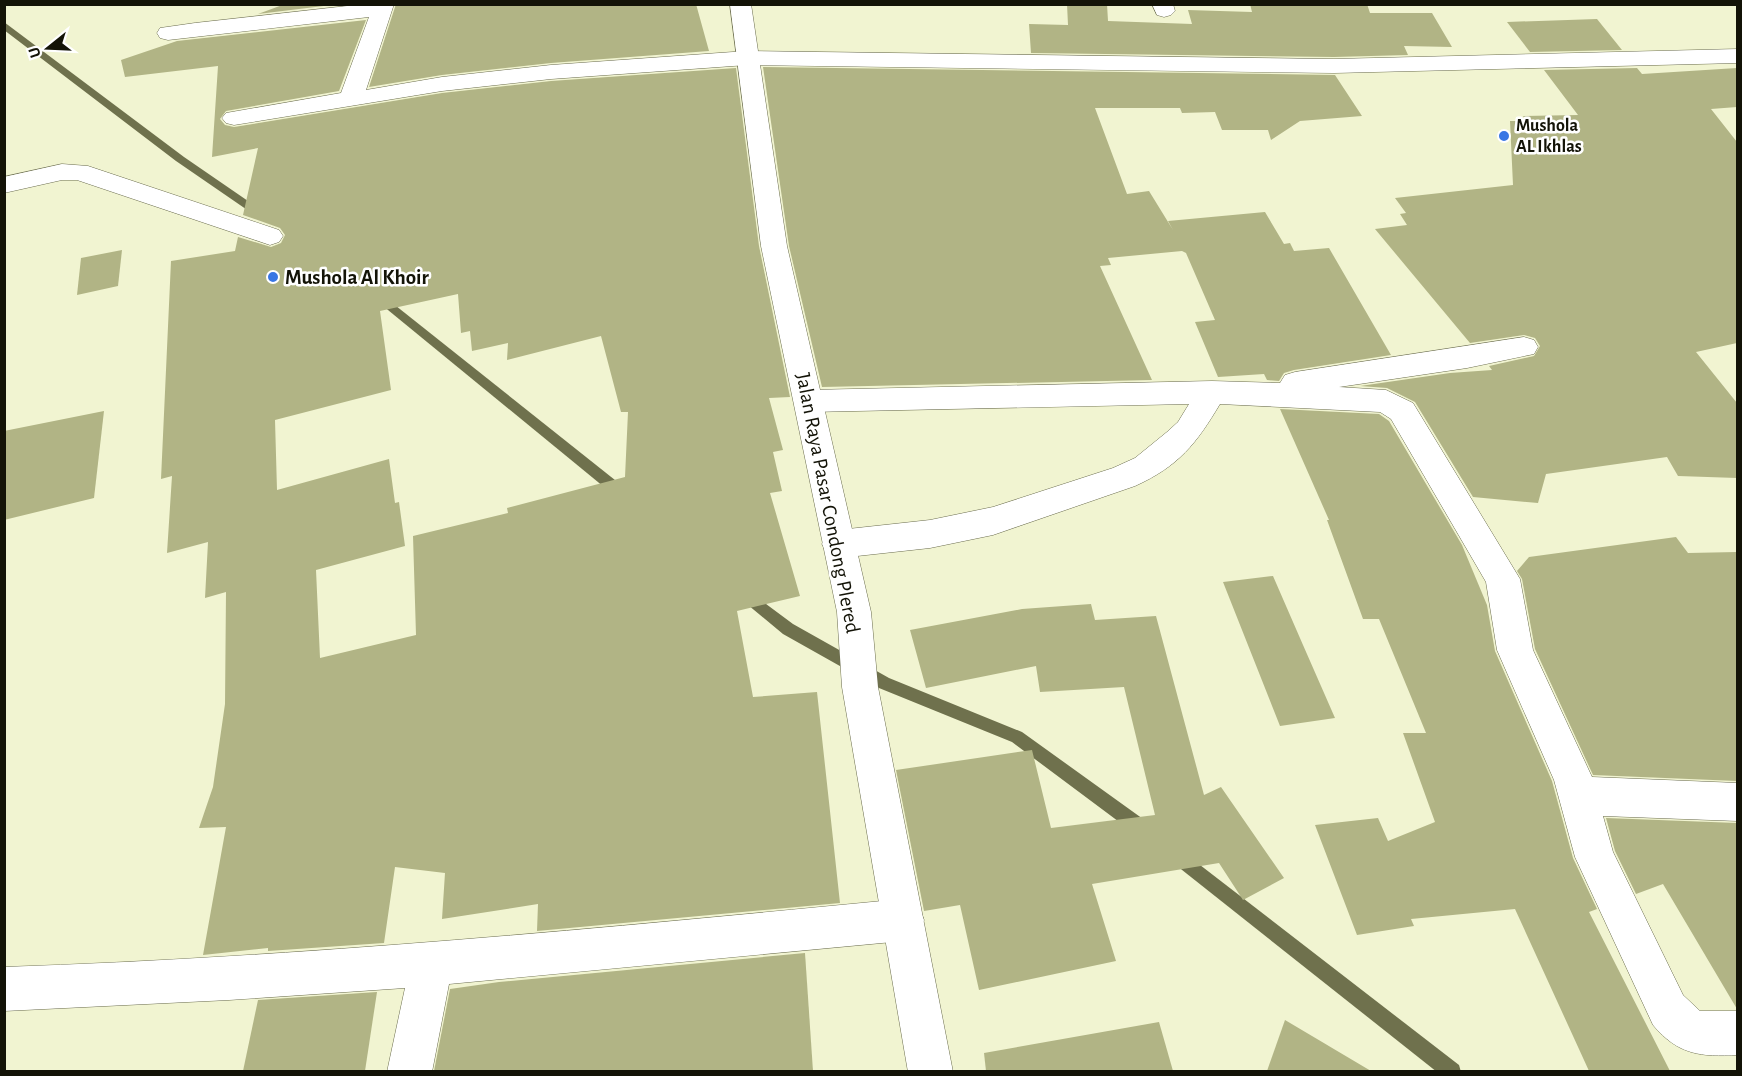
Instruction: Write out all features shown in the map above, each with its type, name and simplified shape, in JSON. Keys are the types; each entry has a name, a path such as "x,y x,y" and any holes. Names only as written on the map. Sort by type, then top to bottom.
{"street":[{"name":"Jalan Raya Pasar Condong Plered","path":"740,4 774,246 854,612 860,687 931,1071"},
{"path":"168,33 249,22 314,19 383,6 351,99"},
{"path":"234,118 442,84 551,72 747,58 1334,66 1737,56"},
{"path":"4,185 62,172 79,172 270,236"},
{"path":"839,544 930,534 993,521 1124,477 1146,467 1184,435 1228,392 1359,371 1470,358 1524,347"},
{"path":"809,401 1228,392 1386,401 1402,411 1503,579 1515,650 1573,779 1595,857 1668,1010 1680,1025 1694,1034 1737,1033"},
{"path":"1577,796 1737,802"},
{"path":"4,989 98,987 431,965 903,920"},
{"path":"409,1071 431,965"}],"building":[{"path":"285,4 340,4 258,14"},
{"path":"396,4 696,4 709,51 551,63 442,75 369,87"},
{"path":"1067,4 1107,4 1108,21 1192,24 1188,10 1252,12 1250,4 1367,4 1370,13 1432,13 1452,47 1404,46 1408,55 1334,57 1031,53 1029,24 1068,25"},
{"path":"1597,19 1622,50 1530,52 1507,22"},
{"path":"366,20 339,91 226,111 220,119 225,125 234,127 442,93 551,81 736,68 759,246 790,397 769,398 783,450 773,452 782,491 770,493 800,596 737,611 753,697 817,692 840,903 537,931 538,904 442,919 445,873 395,867 384,943 268,951 268,948 203,955 226,827 199,828 213,787 225,704 226,592 205,598 208,542 167,553 172,476 161,479 171,261 235,251 238,237 271,247 281,243 285,235 280,228 243,215 258,148 212,157 218,66 125,77 121,60 177,41","holes":["458,294 461,333 470,331 472,351 508,343 507,360 601,336 621,412 628,412 625,477 507,508 508,513 413,536 416,635 320,658 316,570 405,546 399,502 395,503 389,459 277,490 275,420 391,390 380,311"]},
{"path":"763,67 1335,75 1362,116 1300,121 1271,140 1268,130 1222,130 1215,112 1182,113 1180,108 1095,108 1127,194 1149,191 1173,230 1168,221 1265,212 1284,244 1290,243 1294,251 1329,248 1391,355 1294,370 1284,373 1279,381 1267,380 1264,374 1218,377 1195,322 1215,320 1186,253 1182,251 1108,258 1111,265 1100,266 1152,380 822,387 789,246"},
{"path":"1637,68 1642,74 1737,68 1737,107 1711,109 1737,142 1737,343 1696,352 1737,403 1737,478 1678,476 1667,457 1546,474 1538,503 1473,497 1415,402 1387,388 1360,386 1450,373 1492,370 1489,366 1534,356 1540,346 1535,338 1524,335 1470,343 1375,229 1407,225 1400,214 1406,213 1395,198 1513,185 1510,121 1526,121 1523,116 1578,115 1544,70"},
{"path":"122,250 118,286 77,295 81,258"},
{"path":"1280,409 1379,414 1389,421 1462,545 1487,605 1495,651 1552,781 1573,858 1597,909 1589,912 1670,1071 1589,1071 1515,909 1411,919 1414,926 1357,935 1315,825 1378,818 1388,841 1435,822 1403,733 1426,733 1379,619 1363,619 1327,520 1329,520"},
{"path":"104,411 94,498 4,520 4,431"},
{"path":"1676,537 1688,553 1737,552 1737,781 1593,775 1535,649 1522,579 1517,571 1529,557"},
{"path":"1273,576 1335,718 1280,726 1223,582"},
{"path":"1091,604 1095,620 1156,616 1204,795 1221,787 1284,878 1243,900 1219,863 1092,884 1116,961 979,990 960,905 924,911 896,770 1032,750 1051,828 1155,815 1124,687 1040,692 1036,666 926,688 910,630 1022,609"},
{"path":"1606,818 1737,823 1737,1009 1663,884 1636,894 1615,851"},
{"path":"805,953 813,1071 434,1071 450,989 499,982"},
{"path":"377,992 365,1071 243,1071 258,1000"},
{"path":"1285,1020 1371,1071 1267,1071"},
{"path":"1159,1022 1173,1071 986,1071 984,1053"}],"waterway":[{"path":"4,25 180,159 260,214"},
{"path":"381,298 620,492"},
{"path":"747,596 788,629 884,683 1017,737 1144,830"},
{"path":"1178,856 1452,1072"}],"place":[{"name":"Mushola AL Ikhlas","path":"1504,136"},
{"name":"Mushola Al Khoir","path":"273,277"}]}
